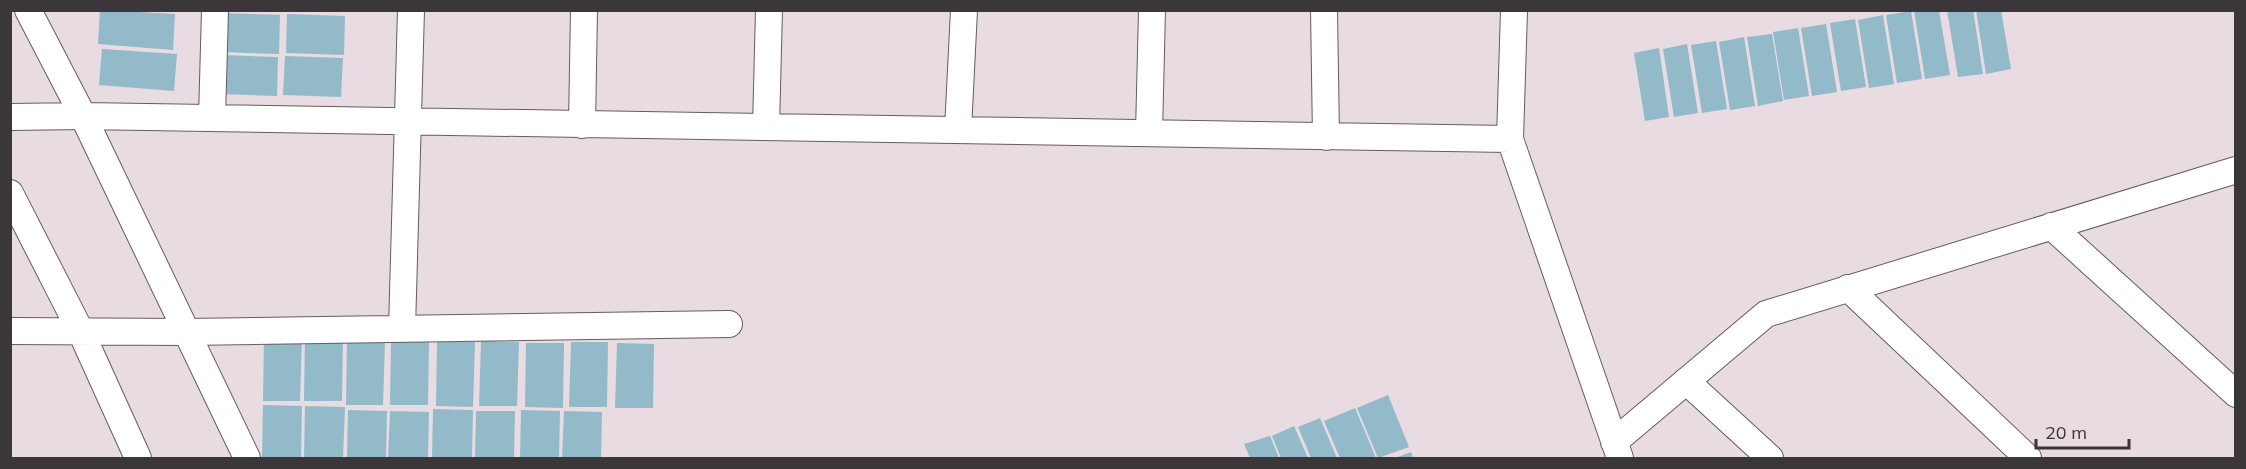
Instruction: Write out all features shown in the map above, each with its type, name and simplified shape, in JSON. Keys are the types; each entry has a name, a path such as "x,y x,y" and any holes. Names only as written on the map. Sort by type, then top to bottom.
{"street":[{"path":"28,10 83,116 247,459"},
{"path":"212,118 215,10"},
{"path":"402,329 411,10"},
{"path":"582,125 584,10"},
{"path":"766,128 769,10"},
{"path":"958,130 964,10"},
{"path":"1149,134 1152,10"},
{"path":"1324,10 1326,136"},
{"path":"1514,10 1510,139 1617,450 1686,381 1766,314 2235,170"},
{"path":"10,117 83,116 1510,139"},
{"path":"10,193 81,332 138,459"},
{"path":"2051,226 2235,394"},
{"path":"1848,288 2028,459"},
{"path":"10,331 186,332 729,324"},
{"path":"1686,381 1770,459"}],"building":[{"path":"100,10 175,14 173,50 98,44"},
{"path":"1939,10 1950,75 1925,79 1914,11"},
{"path":"1947,10 1973,10 1983,74 1958,77"},
{"path":"1976,10 2001,10 2011,69 1986,74"},
{"path":"1911,11 1922,79 1897,83 1886,15"},
{"path":"222,13 280,15 279,54 221,52"},
{"path":"287,14 345,16 344,55 286,53"},
{"path":"1883,15 1894,84 1869,88 1858,20"},
{"path":"1855,19 1866,87 1841,91 1830,23"},
{"path":"1826,24 1837,92 1812,96 1801,28"},
{"path":"1798,28 1809,96 1784,100 1773,32"},
{"path":"1772,34 1783,101 1758,106 1747,37"},
{"path":"1744,37 1755,106 1730,110 1719,42"},
{"path":"1716,41 1727,109 1702,113 1691,45"},
{"path":"1687,44 1698,113 1674,117 1663,49"},
{"path":"1659,48 1669,117 1645,121 1634,53"},
{"path":"102,49 177,54 174,91 99,85"},
{"path":"221,55 278,57 277,96 219,94"},
{"path":"285,56 343,58 341,97 283,95"},
{"path":"264,336 302,336 300,401 263,401"},
{"path":"305,336 343,336 342,401 304,401"},
{"path":"347,340 385,341 383,405 346,405"},
{"path":"391,340 429,341 428,405 390,405"},
{"path":"481,341 519,342 517,406 479,406"},
{"path":"437,342 475,342 473,407 436,406"},
{"path":"571,342 608,342 607,407 569,407"},
{"path":"526,343 564,343 563,408 525,407"},
{"path":"617,343 654,344 653,408 615,408"},
{"path":"1388,395 1409,447 1378,458 1357,408"},
{"path":"263,405 302,406 301,458 262,458"},
{"path":"305,406 345,407 343,458 304,458"},
{"path":"1355,408 1376,458 1340,458 1324,421"},
{"path":"433,409 473,410 472,458 432,458"},
{"path":"348,410 387,411 386,458 347,458"},
{"path":"521,410 560,411 559,458 520,458"},
{"path":"390,411 429,412 428,458 388,458"},
{"path":"476,411 515,411 514,458 475,458"},
{"path":"564,411 602,412 601,458 562,458"},
{"path":"1320,418 1337,458 1311,458 1298,427"},
{"path":"1294,426 1308,458 1281,458 1272,436"},
{"path":"1270,436 1279,458 1250,458 1244,444"},
{"path":"1411,452 1413,458 1395,458"}]}
